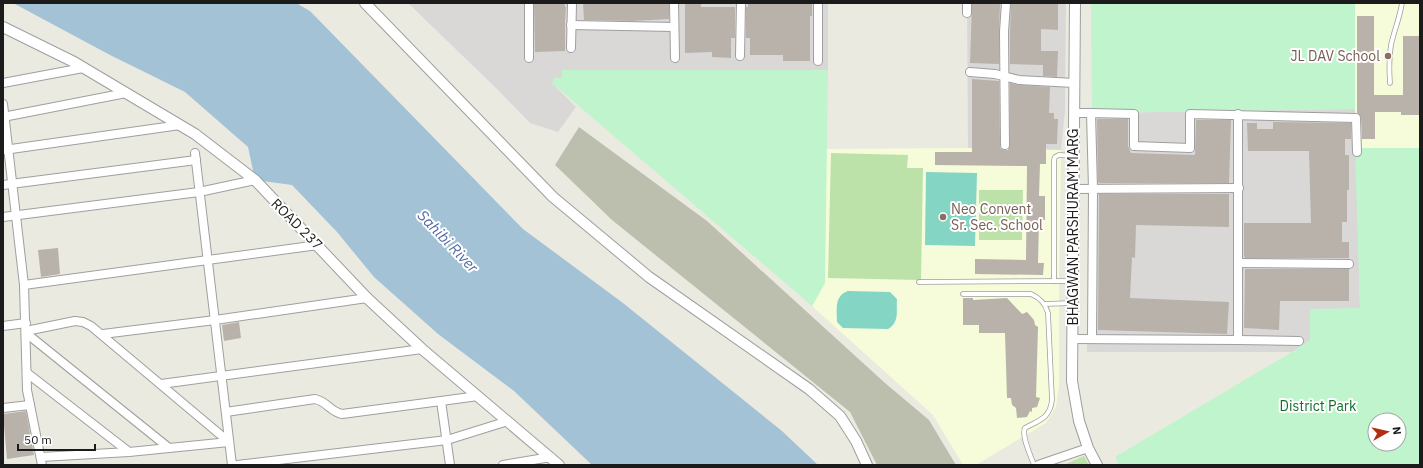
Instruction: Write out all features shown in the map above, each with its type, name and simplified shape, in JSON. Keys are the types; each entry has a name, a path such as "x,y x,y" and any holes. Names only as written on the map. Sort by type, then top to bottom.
{"street":[{"path":"365,3 553,196 649,277 809,389 840,416 856,441 867,465"},
{"path":"529,3 529,58"},
{"path":"571,48 572,3"},
{"path":"674,3 675,58"},
{"path":"740,3 740,56"},
{"path":"818,3 818,61"},
{"path":"967,3 967,13"},
{"path":"1005,145 1004,32 1006,3"},
{"name":"BHAGWAN PARSHURAM MARG","path":"1074,3 1072,381 1079,421 1088,448 1096,465"},
{"path":"572,25 674,26"},
{"name":"ROAD 237","path":"3,27 84,68 195,134 255,180 367,298 422,349 559,465"},
{"path":"3,83 84,68"},
{"path":"970,72 995,74 1025,80 1074,83"},
{"path":"4,116 126,93"},
{"path":"3,104 6,150 12,184 24,285 27,390 42,461 230,442"},
{"path":"1074,113 1134,114 1134,146 1190,148 1190,114 1356,118 1357,152"},
{"path":"1091,113 1093,189 1092,339"},
{"path":"1238,114 1238,340"},
{"path":"6,150 180,125"},
{"path":"3,185 195,157 232,465"},
{"path":"3,218 16,215 199,192 255,180"},
{"path":"1074,189 1239,188"},
{"path":"24,285 318,245"},
{"path":"1238,263 1349,264"},
{"path":"103,334 215,320 367,298"},
{"path":"3,326 26,329 75,321 84,322 103,334 230,442"},
{"path":"26,329 169,448"},
{"path":"1072,339 1298,341"},
{"path":"161,384 422,349"},
{"path":"27,373 129,452"},
{"path":"226,412 315,400 322,401 334,412 342,414 478,396"},
{"path":"441,401 450,465"},
{"path":"3,408 30,405"},
{"path":"237,465 447,440 508,421"},
{"path":"1038,465 1088,448"},
{"path":"503,465 550,457"}],"lane":[{"path":"1390,83 1389,69 1392,45 1400,17 1402,3"},
{"path":"1054,281 1054,160 1055,157 1059,155 1074,156"},
{"path":"918,282 1073,281"},
{"path":"963,294 1031,294 1045,304 1048,313 1052,400 1047,416 1024,430 1024,435 1034,465"},
{"path":"1045,304 1073,303"}],"shaded area":[{"path":"408,3 828,3 828,70 563,70 562,77 552,83 576,107 558,132 530,123"},
{"path":"967,3 1066,3 1065,111 1061,150 968,148"},
{"name":"JL DAV School","path":"1355,3 1420,3 1420,148 1355,148"},
{"path":"1355,109 1360,309 1310,309 1311,340 1292,352 1087,352 1092,113"},
{"path":"579,127 707,221 885,383 929,420 956,465 877,465 850,412 612,220 555,165"},
{"path":"968,148 1061,150 1059,384 1056,407 1046,423 976,465 963,465 933,415 812,306 825,283 825,149"},
{"path":"926,172 977,173 975,246 925,245"},
{"path":"848,291 890,292 897,299 897,316 892,326 888,329 843,328 837,322 837,304 840,296"}],"green space":[{"path":"1091,3 1355,3 1355,109 1092,113"},
{"path":"562,70 828,70 825,283 812,306 552,83 554,78 562,77"},
{"name":"District Park","path":"1355,148 1420,148 1420,465 1119,465 1115,457 1310,340 1310,309 1360,308"},
{"path":"831,153 908,155 907,168 923,168 921,280 828,278"},
{"path":"979,190 1023,190 1022,240 979,240"},
{"path":"1084,456 1089,465 1064,465"}],"water":[{"name":"Sahibi River","path":"13,3 296,3 310,11 523,229 623,303 782,431 818,465 592,465 514,391 438,334 374,277 337,232 292,185 255,180 248,147 185,92 110,55"}],"building":[{"path":"534,3 565,3 565,51 535,52"},
{"path":"583,3 669,3 669,19 632,21 584,20"},
{"path":"685,3 701,3 701,7 735,7 735,38 731,38 731,58 712,57 712,52 685,53"},
{"path":"748,3 812,3 812,16 810,16 810,61 783,61 783,55 750,55 750,38 746,38 746,7 748,7"},
{"path":"972,3 1000,4 999,64 970,63"},
{"path":"1058,3 1058,30 1041,29 1041,51 1058,51 1057,77 1043,76 1043,65 1010,64 1011,4"},
{"path":"1357,16 1374,16 1374,95 1403,95 1403,36 1420,36 1420,115 1401,115 1401,112 1375,112 1375,139 1362,139 1361,117 1357,113"},
{"path":"972,79 999,81 1000,148 1005,150 1008,150 1010,145 1010,83 1050,87 1049,113 1054,113 1054,119 1058,119 1057,144 1046,144 1046,164 1040,164 1039,196 1045,196 1045,220 1039,220 1038,263 1044,263 1043,275 975,274 975,259 1026,260 1027,166 935,165 935,152 972,152"},
{"path":"1097,119 1128,119 1128,146 1131,153 1195,155 1196,120 1231,120 1229,183 1100,183 1098,182"},
{"path":"1273,122 1351,123 1351,139 1345,139 1345,155 1349,155 1347,222 1342,222 1342,242 1349,242 1349,258 1245,258 1244,223 1311,223 1309,151 1248,151 1247,123 1257,123 1257,129 1273,129"},
{"path":"1099,194 1229,194 1229,227 1136,225 1135,258 1132,257 1130,298 1229,302 1227,334 1098,330"},
{"path":"58,248 60,274 41,277 38,250"},
{"path":"1245,269 1349,269 1349,301 1280,301 1279,330 1244,328"},
{"path":"963,298 973,298 973,300 1007,298 1022,314 1027,312 1034,320 1035,325 1038,327 1036,397 1040,398 1037,407 1032,408 1032,412 1030,411 1027,417 1017,418 1016,408 1012,405 1011,398 1007,398 1005,333 979,333 979,325 963,325"},
{"path":"239,322 241,338 224,341 222,325"},
{"path":"26,411 34,455 7,459 3,414"}],"place":[{"name":"JL DAV School","path":"1388,56"},
{"name":"Neo Convent Sr. Sec. School","path":"943,217"}]}
